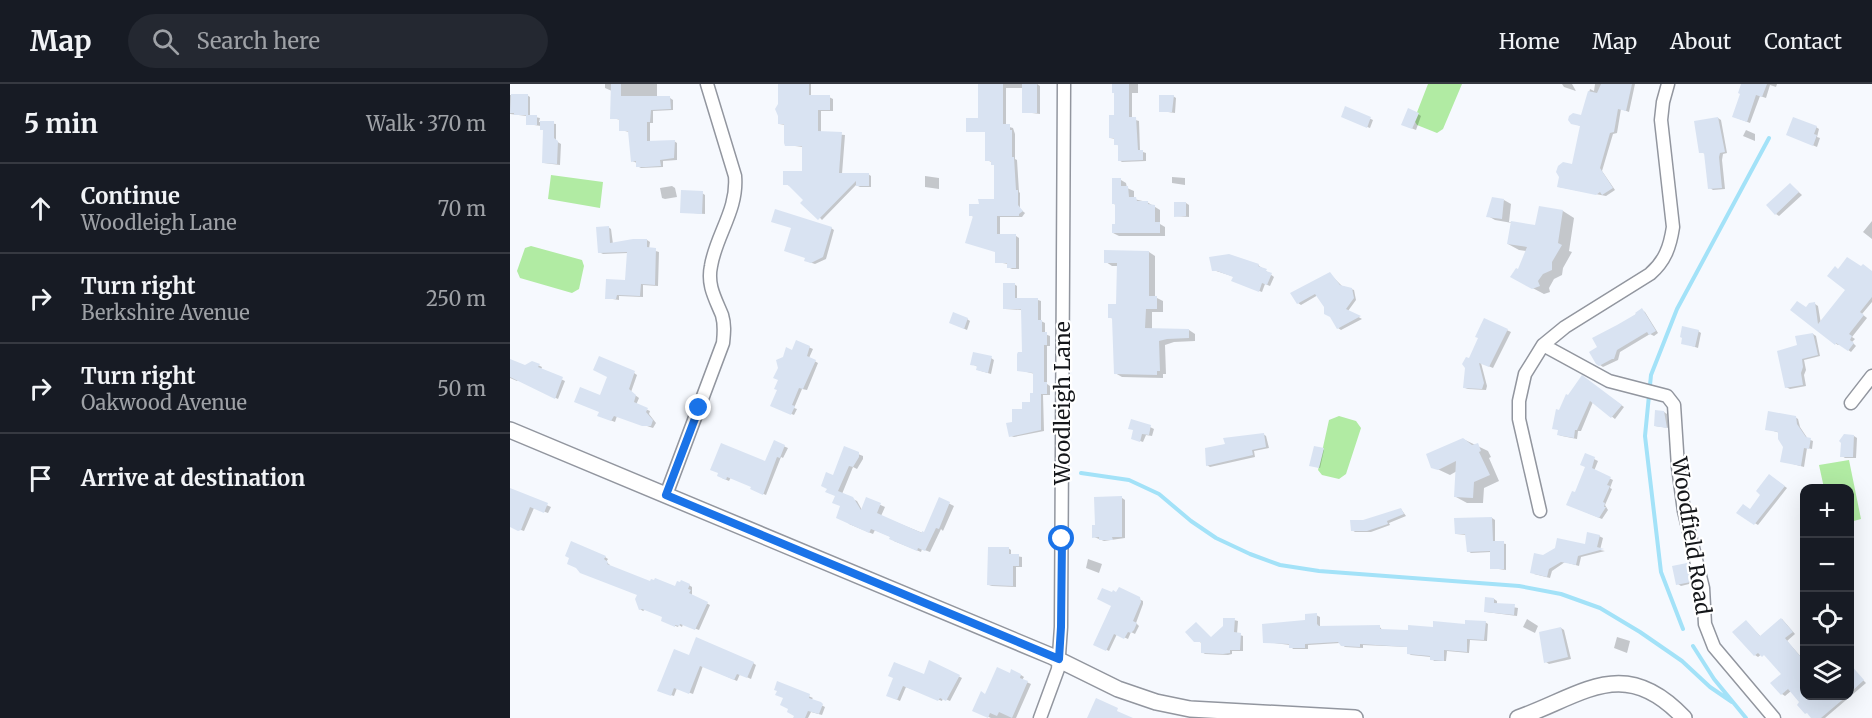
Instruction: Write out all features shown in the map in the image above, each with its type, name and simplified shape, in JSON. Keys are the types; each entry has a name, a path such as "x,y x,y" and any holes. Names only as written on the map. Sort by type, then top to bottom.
{"street":[{"path":"666,495 723,343 725,328 713,298 710,281 711,266 734,202 735,176 707,84"},
{"name":"Woodleigh Lane","path":"1040,718 1059,659 1061,627 1064,84"},
{"path":"1540,511 1518,419 1525,374 1543,345 1565,327 1650,274 1661,264 1671,244 1673,227 1661,120 1668,84"},
{"name":"Woodfield Road","path":"1543,345 1609,381 1667,396 1676,412 1678,467 1684,511 1702,588 1705,624 1714,646 1774,718"},
{"path":"1851,404 1872,376"},
{"path":"510,430 1059,659 1118,688 1156,702 1184,708 1354,718"},
{"path":"1518,718 1545,709 1586,689 1621,683 1637,686 1660,698 1684,718"}],"green space":[{"path":"1428,84 1462,84 1443,129 1437,133 1417,125 1414,120"},
{"path":"551,175 603,182 600,208 548,199"},
{"path":"531,246 582,260 584,266 579,289 572,293 520,278 517,271 525,248"},
{"path":"1339,416 1356,421 1361,428 1346,474 1339,479 1322,475 1318,470 1329,420"},
{"path":"1849,460 1854,484 1823,484 1819,465"},
{"path":"1854,485 1861,519 1854,521"}],"building":[{"path":"611,84 621,84 621,96 670,96 671,109 651,110 650,122 647,122 647,141 675,140 674,158 660,160 661,166 636,167 636,161 631,162 628,131 619,131 619,119 610,119"},
{"path":"778,84 809,84 809,95 830,95 830,110 818,110 818,131 842,132 839,173 869,173 869,186 856,186 856,181 818,220 800,203 803,200 788,185 783,185 783,171 802,171 802,146 785,146 784,124 778,124 775,109 778,104"},
{"path":"978,84 1003,84 1003,124 1010,124 1010,130 1012,130 1012,157 1014,157 1018,205 1023,211 1019,216 997,216 997,234 1016,234 1016,268 1007,268 1007,263 995,263 995,252 965,243 973,216 969,216 969,204 979,204 978,199 994,199 994,165 991,165 991,161 985,161 985,132 966,132 966,118 978,118"},
{"path":"1022,84 1037,84 1037,113 1022,113"},
{"path":"1112,84 1129,84 1129,117 1136,117 1138,150 1143,150 1143,160 1118,161 1118,145 1114,145 1114,138 1109,138 1109,115 1114,115"},
{"path":"1601,84 1632,84 1626,111 1618,109 1614,132 1610,133 1600,168 1613,188 1602,195 1600,192 1596,195 1557,187 1558,166 1563,162 1572,164 1580,126 1571,124 1568,120 1569,116 1573,113 1581,115 1588,91 1597,93"},
{"path":"1741,84 1767,84 1762,97 1756,95 1747,122 1732,117"},
{"path":"511,94 528,94 528,115 537,115 537,125 526,125 526,115 510,113"},
{"path":"1159,95 1174,95 1172,112 1159,112"},
{"path":"1345,106 1371,117 1367,128 1341,117"},
{"path":"1408,108 1419,113 1412,129 1401,125"},
{"path":"1718,117 1725,152 1720,153 1719,157 1722,188 1708,189 1704,153 1699,153 1694,121"},
{"path":"1793,117 1817,126 1813,146 1786,135"},
{"path":"540,121 554,121 554,138 558,141 557,164 542,163 543,130 540,130"},
{"path":"1112,178 1121,178 1121,186 1128,186 1129,197 1136,197 1137,201 1148,201 1148,204 1155,205 1155,222 1160,222 1160,233 1112,233 1112,224 1115,224 1115,204 1112,204"},
{"path":"1790,183 1799,192 1775,215 1766,205"},
{"path":"681,190 703,191 702,214 680,213"},
{"path":"1492,197 1504,199 1502,219 1486,217"},
{"path":"1174,202 1186,202 1186,216 1174,217"},
{"path":"1539,206 1563,210 1558,243 1562,245 1552,262 1552,270 1543,274 1538,281 1540,286 1532,289 1510,277 1516,268 1518,269 1527,247 1507,244 1511,221 1535,225"},
{"path":"775,209 832,227 823,257 811,263 804,261 805,258 784,251 791,228 771,222"},
{"path":"609,226 610,243 647,239 647,247 656,248 655,285 641,284 640,296 617,295 616,299 605,299 606,279 625,280 627,252 598,253 596,227"},
{"path":"1104,250 1149,251 1149,296 1157,296 1157,309 1146,309 1145,328 1189,329 1189,338 1159,341 1160,371 1157,371 1157,375 1114,374 1112,318 1108,318 1108,304 1116,304 1117,263 1104,263"},
{"path":"1229,254 1259,264 1258,266 1272,273 1267,285 1262,283 1259,292 1231,281 1233,277 1212,271 1209,257"},
{"path":"1847,257 1872,271 1872,297 1860,312 1864,315 1849,334 1852,336 1850,340 1854,343 1848,351 1836,343 1835,345 1790,310 1797,301 1806,307 1809,303 1815,302 1818,324 1845,290 1827,276 1835,266 1838,269"},
{"path":"1330,272 1340,285 1352,288 1354,298 1346,309 1361,316 1337,329 1330,317 1324,314 1324,307 1315,294 1297,304 1290,293"},
{"path":"1003,283 1015,283 1015,298 1038,298 1038,320 1042,320 1042,332 1047,332 1047,345 1044,345 1044,382 1047,382 1047,394 1041,394 1041,430 1009,437 1006,423 1012,422 1012,409 1022,409 1022,402 1030,402 1030,393 1033,393 1033,373 1017,371 1017,354 1022,352 1021,309 1003,309"},
{"path":"1642,308 1656,331 1649,335 1647,332 1617,350 1614,359 1599,366 1596,364 1589,352 1597,347 1592,338 1636,314"},
{"path":"953,312 968,318 964,329 949,323"},
{"path":"1484,318 1508,329 1489,367 1479,363 1484,383 1482,389 1463,388 1465,368 1462,364 1466,357 1469,358"},
{"path":"1682,326 1699,330 1695,347 1681,344"},
{"path":"1813,333 1818,355 1802,359 1803,385 1785,388 1777,351 1797,345 1795,336"},
{"path":"796,340 810,346 807,356 816,360 803,389 799,388 792,405 795,406 791,415 770,406 777,390 774,389 778,380 773,378 778,368 776,360 783,357 786,347 792,350"},
{"path":"973,352 992,356 988,373 976,370 977,366 970,365"},
{"path":"599,356 635,371 629,389 636,395 634,402 648,408 646,412 653,420 651,426 642,426 614,416 611,421 597,416 599,412 574,402 580,387 600,395 607,377 593,370"},
{"path":"510,359 525,365 532,361 540,364 538,367 563,377 555,399 510,377"},
{"path":"1582,375 1622,405 1611,418 1590,401 1575,430 1574,438 1557,435 1558,430 1552,429 1556,409 1559,410 1566,394 1568,395"},
{"path":"1655,410 1664,411 1667,428 1654,426"},
{"path":"1768,411 1796,416 1797,424 1806,437 1811,438 1809,449 1804,448 1801,466 1780,462 1783,447 1778,439 1778,432 1765,430"},
{"path":"1131,419 1151,425 1149,435 1142,434 1140,442 1131,439 1133,430 1128,429"},
{"path":"1264,433 1266,447 1252,450 1253,455 1206,466 1205,448 1225,444 1223,438"},
{"path":"1844,434 1854,435 1853,457 1840,457 1841,443 1839,441"},
{"path":"1463,438 1472,445 1478,443 1481,451 1479,452 1490,475 1474,482 1473,498 1454,497 1456,461 1438,470 1431,468 1426,454"},
{"path":"774,440 785,445 780,458 777,457 763,495 727,477 726,480 717,476 718,473 710,470 721,443 765,461"},
{"path":"844,446 859,452 859,457 853,467 849,466 838,491 853,497 861,510 866,497 881,503 877,513 922,533 939,497 950,502 939,529 936,528 925,551 918,548 917,551 871,529 869,533 836,518 840,506 832,503 835,496 825,492 827,489 821,486 826,472 833,475"},
{"path":"1314,446 1324,448 1319,468 1309,466"},
{"path":"1585,453 1595,457 1592,468 1611,477 1603,502 1606,507 1599,518 1566,505 1572,491 1575,492 1585,467 1580,465"},
{"path":"1769,474 1785,486 1754,525 1736,513 1743,504 1750,509 1760,495 1756,491"},
{"path":"510,488 548,503 544,513 530,507 521,530 518,531 510,527"},
{"path":"1122,496 1122,537 1112,537 1113,540 1092,538 1092,525 1095,525 1094,497"},
{"path":"1401,508 1404,514 1387,521 1388,524 1367,531 1351,531 1350,520 1363,520"},
{"path":"1492,517 1493,541 1504,541 1504,569 1490,569 1490,551 1467,552 1465,534 1455,534 1454,518"},
{"path":"1587,532 1600,535 1597,547 1604,549 1578,556 1576,565 1561,562 1549,569 1547,577 1530,573 1534,553 1543,555 1555,548 1557,538 1585,544"},
{"path":"571,541 606,556 604,559 608,562 607,564 650,581 655,578 675,586 677,581 681,580 690,584 689,593 708,602 695,630 680,624 675,627 661,621 662,617 642,609 639,610 635,599 637,595 580,573 576,568 567,564 569,558 565,556"},
{"path":"988,547 1009,547 1009,554 1019,554 1019,566 1013,566 1013,586 987,585"},
{"path":"1687,563 1691,582 1676,585 1672,566"},
{"path":"1119,587 1140,597 1141,602 1133,621 1137,623 1134,630 1131,633 1128,632 1124,639 1114,634 1106,651 1093,645 1111,606 1097,599 1102,588 1116,592"},
{"path":"1485,597 1494,598 1494,603 1515,604 1514,615 1484,612"},
{"path":"1317,613 1319,626 1380,625 1380,629 1408,630 1408,625 1433,627 1433,621 1465,624 1465,620 1486,621 1484,640 1467,639 1467,652 1444,650 1444,661 1430,660 1430,656 1407,654 1407,647 1360,644 1360,647 1341,646 1338,642 1305,644 1305,648 1289,648 1289,644 1263,643 1262,624 1305,620 1305,614"},
{"path":"1223,618 1235,618 1234,632 1241,633 1240,650 1230,650 1230,653 1223,654 1201,653 1201,642 1194,642 1185,632 1196,622 1211,637 1223,626"},
{"path":"1781,618 1793,632 1785,638 1800,656 1800,700 1842,700 1821,718 1811,718 1807,713 1805,714 1788,689 1781,695 1770,683 1781,674 1764,655 1762,657 1758,653 1754,656 1732,632 1746,620 1760,636"},
{"path":"1561,627 1568,657 1544,663 1539,632"},
{"path":"696,637 754,662 747,678 737,674 734,680 700,666 689,694 674,688 671,696 657,691 674,649 689,655"},
{"path":"929,660 960,675 946,701 940,698 938,701 903,686 897,700 886,696 893,678 888,676 894,662 924,674"},
{"path":"997,667 1010,673 1011,669 1021,674 1020,678 1028,681 1012,718 999,712 997,716 990,713 988,718 972,711 981,691 985,694"},
{"path":"1854,669 1864,680 1854,689"},
{"path":"777,681 810,694 809,698 821,702 823,704 819,714 808,711 805,718 793,718 794,716 787,712 788,709 780,705 783,698 775,695"},
{"path":"1096,698 1118,708 1117,711 1133,718 1087,718"}],"waterway":[{"path":"1683,629 1661,572 1645,436 1651,375 1677,309 1769,138"},
{"path":"1081,473 1129,480 1159,494 1191,521 1216,538 1280,565 1319,571 1519,586 1561,594 1600,608 1640,632 1682,661 1710,687 1732,702"},
{"path":"1693,646 1714,679 1746,718"}],"route":[{"path":"699,408 666,495 1059,659 1062,539"}]}
